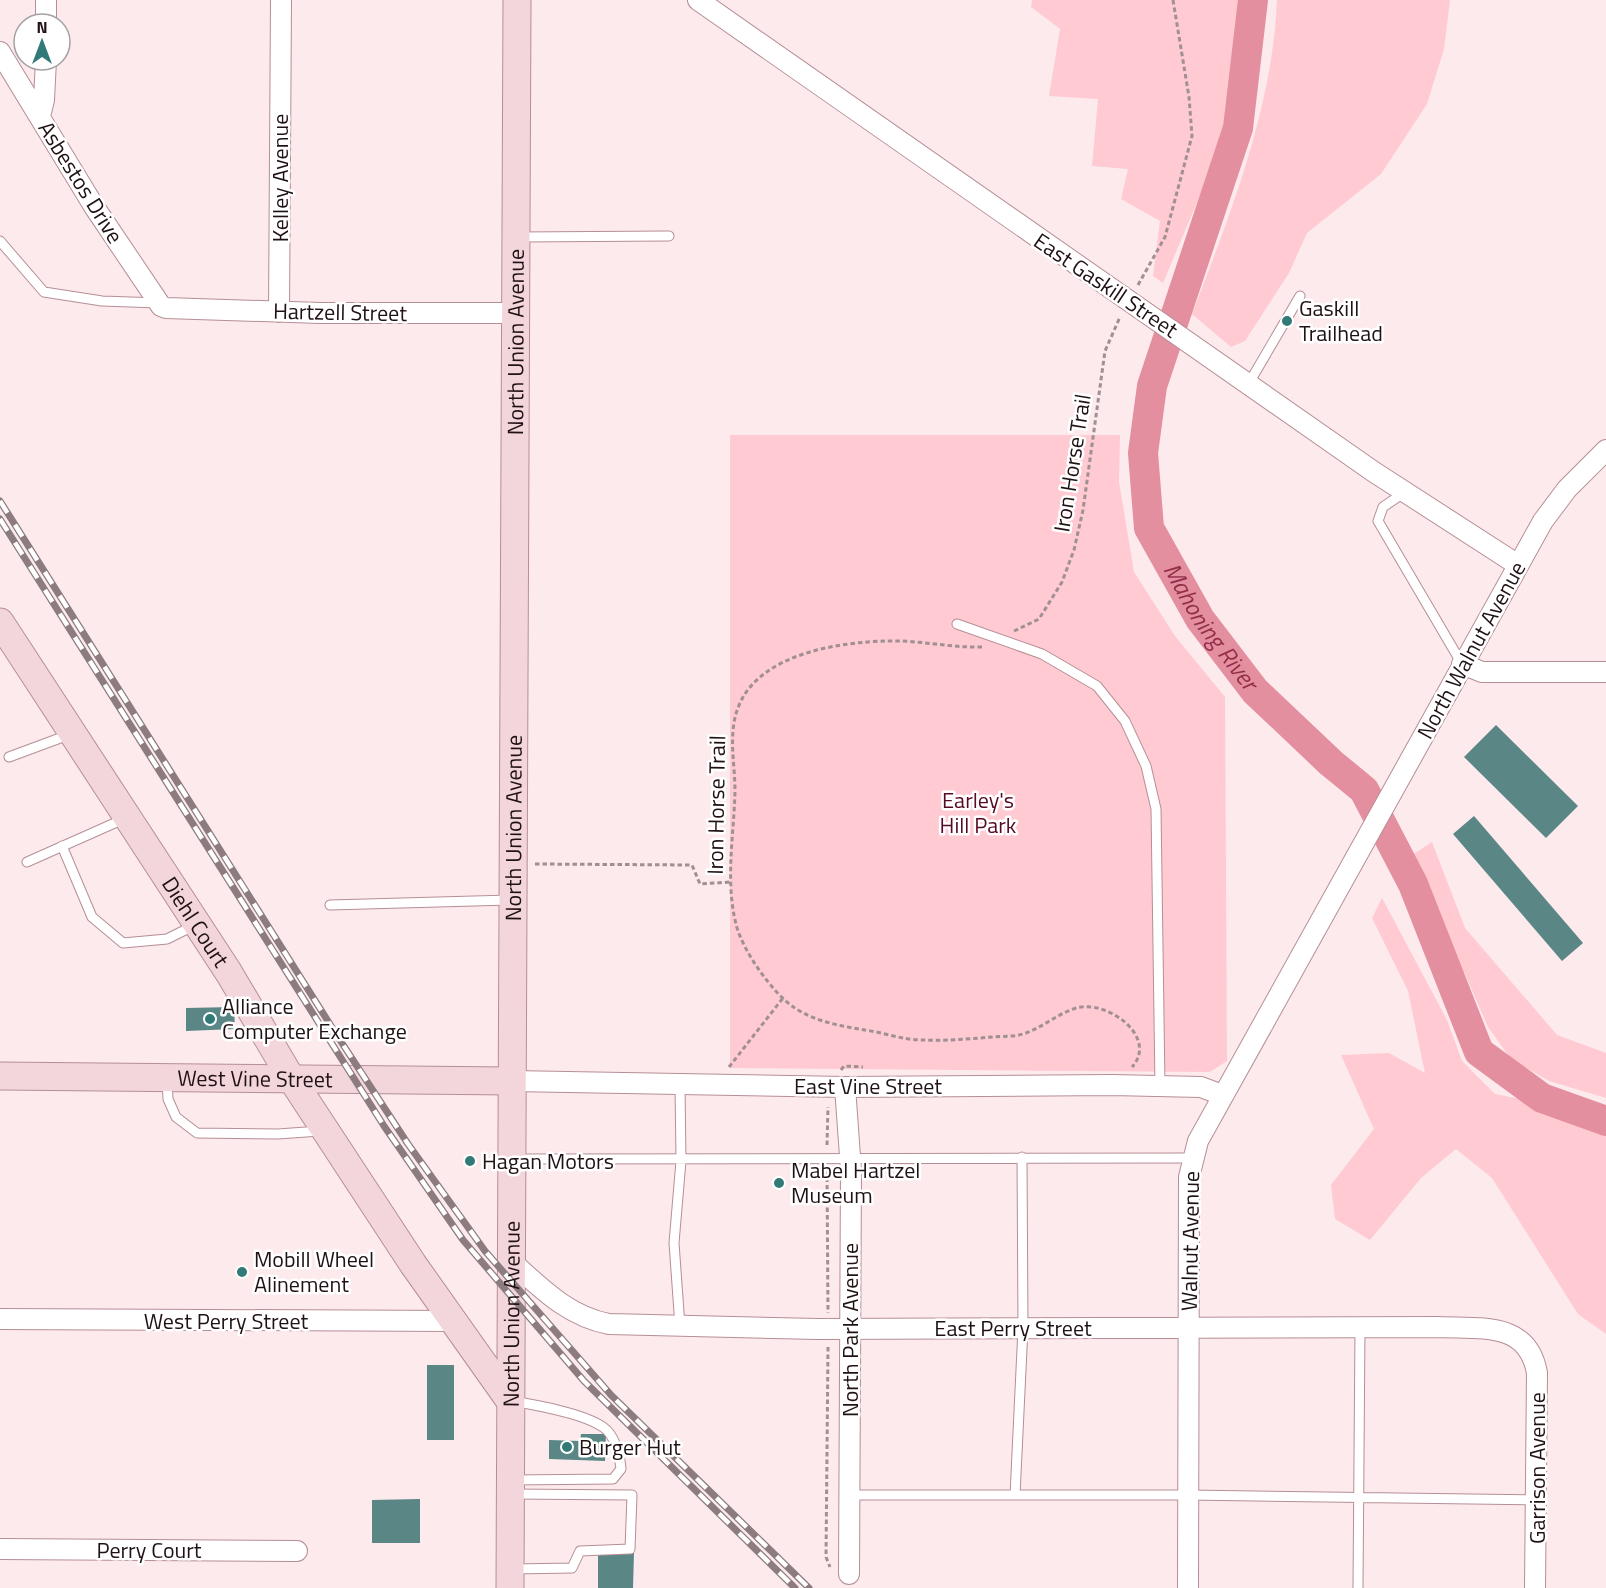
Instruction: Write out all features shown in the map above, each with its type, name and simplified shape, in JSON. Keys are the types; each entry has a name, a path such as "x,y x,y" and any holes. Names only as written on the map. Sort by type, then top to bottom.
{"main road":[{"name":"North Union Avenue","path":"510,1579 516,0"},
{"name":"Diehl Court","path":"0,622 229,973 291,1078 510,1401"},
{"name":"West Vine Street","path":"0,1076 511,1081"}],"street":[{"name":"Kelley Avenue","path":"279,312 281,0"},
{"name":"East Gaskill Street","path":"698,0 995,209 1133,302 1405,492 1518,565"},
{"name":"Asbestos Drive","path":"0,52 95,208 163,305"},
{"path":"40,116 44,100 45,72"},
{"name":"Hartzell Street","path":"163,305 279,312 515,313"},
{"name":"North Walnut Avenue","path":"1354,863 1543,521 1568,489 1606,450"},
{"path":"1462,664 1482,672 1606,672"},
{"name":"Walnut Avenue","path":"1188,1588 1189,1177 1192,1158 1222,1095 1354,863"},
{"name":"East Vine Street","path":"511,1081 845,1087 1160,1086 1201,1087 1222,1095"},
{"name":"North Park Avenue","path":"845,1087 851,1156 849,1574"},
{"name":"East Perry Street","path":"510,1260 564,1307 584,1317 609,1324 850,1329 1439,1327 1508,1332 1525,1343 1530,1350"},
{"name":"West Perry Street","path":"0,1319 453,1320"},
{"name":"Garrison Avenue","path":"1530,1350 1535,1361 1538,1385 1535,1588"},
{"name":"Perry Court","path":"0,1549 297,1551"}],"lane":[{"path":"516,237 669,236"},
{"path":"0,241 44,292 102,302 163,305"},
{"path":"1249,383 1300,296"},
{"path":"1405,492 1383,507 1378,521 1462,664"},
{"path":"957,624 1042,654 1097,686 1125,721 1146,766 1156,809 1160,1086"},
{"path":"9,757 72,733"},
{"path":"27,862 126,818"},
{"path":"62,846 92,917 123,943 167,939 196,924"},
{"path":"330,905 512,900"},
{"path":"167,1077 168,1099 176,1117 197,1133 278,1134 326,1131"},
{"path":"680,1085 681,1157 674,1243 680,1326"},
{"path":"511,1159 851,1156 1192,1158"},
{"path":"1015,1495 1023,1328 1022,1157"},
{"path":"1358,1588 1360,1327"},
{"path":"510,1401 585,1419 604,1428 612,1438 620,1459 621,1470 617,1476 598,1481 510,1487"},
{"path":"510,1487 632,1495 630,1549 580,1551 572,1568 510,1579"},
{"path":"850,1495 1188,1495 1537,1500"}],"path":[{"name":"Iron Horse Trail","path":"1130,1069 1139,1055 1135,1035 1119,1015 1097,1008 1076,1008 1022,1035 954,1041 909,1039 820,1021 795,1009 783,998 750,954 736,927 731,882 735,776 732,745 739,704 754,681 772,668 798,657 860,643 890,641 951,648 982,647 1002,640 1009,632 1040,619 1062,582 1074,550 1083,510 1105,351 1116,324 1133,302 1165,237 1192,136 1189,97 1173,0"},
{"path":"512,864 692,865 700,885 731,882"},
{"path":"715,1085 783,998"}],"green space":[{"path":"1032,0 1243,0 1233,101 1214,162 1163,283 1153,276 1160,221 1121,199 1128,169 1092,166 1098,99 1049,96 1060,29 1031,7"},
{"path":"1277,0 1450,0 1444,49 1427,104 1381,174 1307,233 1289,273 1245,341 1231,347 1192,314 1235,200 1258,120 1274,40"},
{"name":"Earley's Hill Park","path":"730,435 1120,435 1119,482 1134,572 1175,636 1225,697 1227,1061 1210,1072 730,1068"},
{"path":"1432,842 1465,928 1557,1035 1606,1053 1606,1098 1549,1081 1511,1059 1488,1027 1465,974 1442,935 1412,855"},
{"path":"1382,898 1447,1020 1462,1061 1495,1094 1525,1100 1606,1133 1606,1334 1578,1314 1492,1178 1456,1149 1421,1178 1370,1240 1335,1219 1331,1185 1374,1129 1341,1055 1389,1053 1425,1073 1408,991 1372,918"}],"building":[{"path":"1496,725 1578,806 1546,838 1464,757"},
{"path":"1474,816 1583,943 1562,961 1453,834"},
{"name":"Alliance Computer Exchange","path":"234,1007 235,1029 186,1031 186,1008"},
{"path":"427,1365 454,1365 454,1440 427,1440"},
{"path":"581,1434 606,1434 605,1461 549,1459 549,1440 580,1441"},
{"path":"420,1499 420,1543 372,1543 372,1500"},
{"path":"598,1552 634,1552 633,1588 598,1588"}],"waterway":[{"name":"Mahoning River","path":"1253,0 1238,128 1152,386 1143,453 1149,528 1200,619 1255,691 1331,763 1364,790 1413,884 1479,1052 1542,1098 1606,1121"}],"railway":[{"path":"0,501 338,1037 408,1144 485,1251 611,1395 809,1588"},
{"path":"0,519 384,1126 463,1240 584,1381 795,1588"}],"place":[{"name":"Gaskill Trailhead","path":"1287,321"},
{"name":"Alliance Computer Exchange","path":"210,1019"},
{"name":"Hagan Motors","path":"470,1161"},
{"name":"Mabel Hartzel Museum","path":"779,1183"},
{"name":"Mobill Wheel Alinement","path":"242,1272"},
{"name":"Burger Hut","path":"567,1447"}]}
